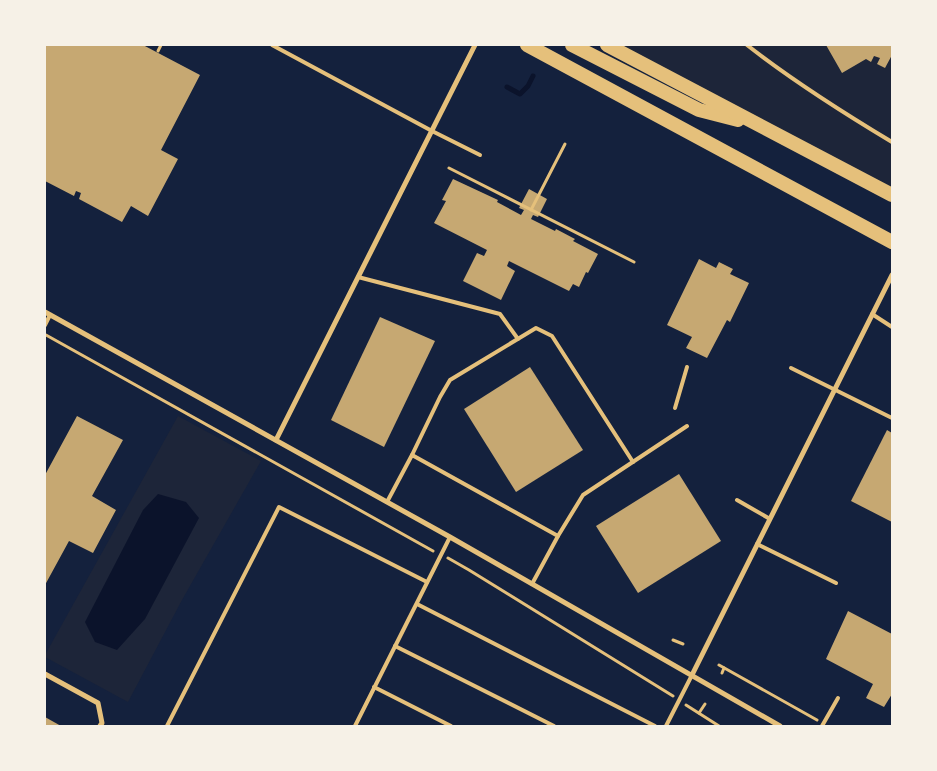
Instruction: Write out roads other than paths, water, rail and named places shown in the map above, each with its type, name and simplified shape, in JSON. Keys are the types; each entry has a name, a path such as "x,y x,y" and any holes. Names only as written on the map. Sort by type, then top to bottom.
{"highway":[{"path":"527,45 892,242"},
{"path":"572,45 699,110 760,126"},
{"path":"607,45 892,195"}],"street":[{"path":"276,440 475,45"},
{"path":"692,675 892,275"},
{"path":"48,314 450,537 780,726"},
{"path":"45,674 98,703 102,723 100,726"}],"lane":[{"path":"272,45 480,156"},
{"path":"747,45 832,106 892,142"},
{"path":"358,276 500,314 518,339"},
{"path":"45,325 48,314"},
{"path":"872,314 892,327"},
{"path":"387,502 450,380 536,328 552,336 633,462"},
{"path":"675,408 687,367"},
{"path":"791,368 892,418"},
{"path":"532,584 583,495 687,426"},
{"path":"412,455 558,536"},
{"path":"737,500 770,519"},
{"path":"168,726 279,507 427,582"},
{"path":"355,726 450,537"},
{"path":"757,544 836,583"},
{"path":"416,604 655,726"},
{"path":"395,646 554,726"},
{"path":"666,726 692,675"},
{"path":"374,687 451,726"},
{"path":"823,725 838,698"}],"waterway":[{"path":"507,87 520,94 528,86 533,76"}]}
